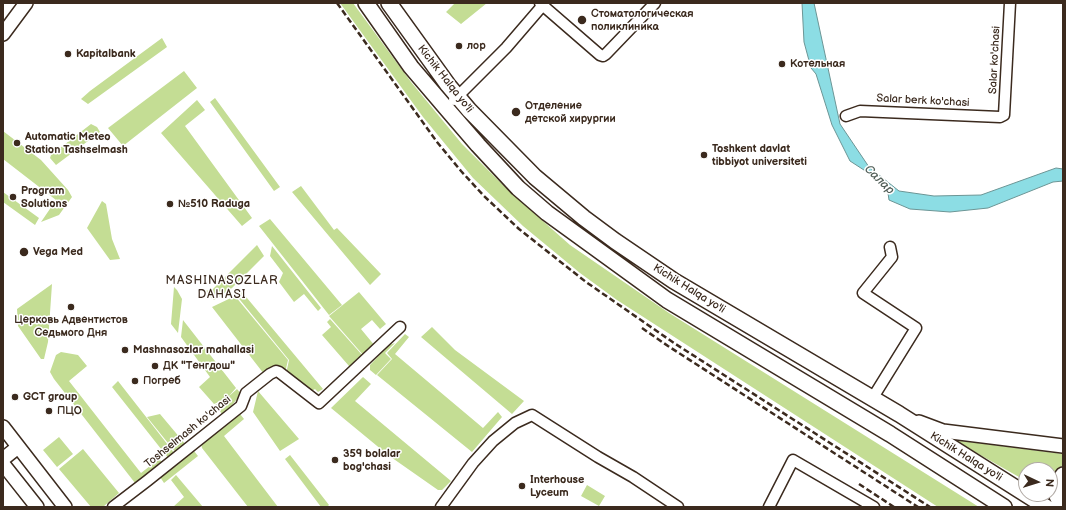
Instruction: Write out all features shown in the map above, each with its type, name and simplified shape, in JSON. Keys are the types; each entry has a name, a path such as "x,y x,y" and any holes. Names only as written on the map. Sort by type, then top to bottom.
{"highway":[{"name":"Kichik Halqa yo'li","path":"366,3 411,67 446,108 518,188 547,213 606,257 668,300 890,434 1004,507"},
{"name":"Kichik Halqa yo'li","path":"389,3 458,97 492,136 534,177 615,241 674,281 899,414 1046,507"},
{"path":"1062,507 1057,496 1058,484 1063,475"}],"main road":[{"path":"3,34 26,3"},
{"path":"899,414 943,431 1063,446"},
{"path":"3,427 65,507"},
{"path":"3,459 18,447"},
{"path":"3,464 37,507"}],"street":[{"path":"446,108 506,48 541,4 603,56 655,3"},
{"name":"Salar ko'chasi","path":"1000,117 1004,115 1005,111 1010,3"},
{"name":"Salar berk ko'chasi","path":"846,116 860,111 1000,117"},
{"path":"872,399 916,328 862,293 892,257 890,247"},
{"name":"Toshselmash ko'chasi","path":"113,507 147,482 241,406 246,393 270,374 276,371 279,372 319,403 400,327"},
{"path":"441,507 472,463 493,441 515,423 532,415 598,457 633,477 678,507"},
{"path":"769,507 793,460 874,507"}],"green space":[{"path":"340,3 353,3 411,82 462,144 509,191 570,245 669,313 979,507 938,507 617,300 580,273 523,226 473,178 423,117"},
{"path":"455,3 487,3 461,24 446,12"},
{"path":"162,38 167,47 88,104 81,99 90,91"},
{"path":"184,71 197,88 123,146 108,128"},
{"path":"215,98 280,187 274,191 210,102"},
{"path":"197,100 205,110 185,126 252,218 242,226 161,133"},
{"path":"91,124 97,127 100,132 56,165 50,158 51,155"},
{"path":"3,131 41,160 68,190 72,197 59,215 41,222 56,200 3,159"},
{"path":"301,186 334,230 337,228 381,274 370,285 292,192"},
{"path":"3,192 39,218 35,225 3,202"},
{"path":"102,201 106,204 112,239 120,259 110,260 87,228"},
{"path":"270,219 342,305 329,315 259,226"},
{"path":"257,245 264,256 232,288 214,300 203,291 212,290"},
{"path":"272,246 321,308 318,311 304,294 294,302 279,282 283,273 270,256"},
{"path":"52,284 48,342 44,359 41,359 18,326 17,309"},
{"path":"174,287 182,299 178,333 171,324"},
{"path":"242,292 323,389 318,392 315,389 310,392 286,374 289,360 236,295"},
{"path":"359,292 386,324 380,329 372,320 361,329 375,346 364,356 329,316"},
{"path":"235,296 288,360 285,373 264,374 212,307"},
{"path":"330,319 363,356 352,366 349,366 322,335 331,327 327,322"},
{"path":"183,320 236,388 228,397 237,389 241,394 229,409 222,414 215,405 228,398 214,404 199,387 210,377 181,337"},
{"path":"432,327 455,350 524,401 512,414 421,337"},
{"path":"405,334 409,337 395,354 483,428 498,412 502,417 472,452 377,375 392,359 387,353"},
{"path":"395,343 385,353 391,359 376,375 370,370 370,365 389,345"},
{"path":"61,352 78,355 87,366 69,381 141,473 159,459 162,462 135,483 50,372 56,355"},
{"path":"363,377 371,384 355,401 451,481 442,490 438,490 388,455 331,408"},
{"path":"118,381 175,454 169,459 112,387"},
{"path":"258,391 299,439 280,451 253,412"},
{"path":"160,414 186,445 176,453 147,417"},
{"path":"237,414 240,414 244,419 224,436 278,507 248,507 202,448 201,444"},
{"path":"59,437 73,454 57,467 43,450"},
{"path":"954,440 1063,454 1063,465 1058,469 1058,462 1018,462 1018,476"},
{"path":"83,449 119,493 103,507 91,507 59,469"},
{"path":"191,451 194,451 198,456 164,483 160,477"},
{"path":"290,455 329,505 327,507 321,507 285,459"},
{"path":"176,475 203,507 173,507 184,497 171,480"},
{"path":"587,485 605,496 599,506 581,496"}],"water":[{"name":"Салар","path":"802,3 814,3 840,124 869,167 899,191 934,196 981,195 1056,168 1063,169 1063,181 1053,182 988,208 950,212 910,209 889,200 888,193 867,172 850,161 832,125 816,74 811,68 804,42"}],"railway":[{"path":"337,3 437,142 484,196 519,229 586,282 674,343 930,507"},
{"path":"642,328 918,507"},
{"path":"859,484 894,507"}],"place":[{"name":"Стоматологическая поликлиника","path":"582,20"},
{"name":"лор","path":"459,46"},
{"name":"Kapitalbank","path":"68,54"},
{"name":"Котельная","path":"782,64"},
{"name":"Отделение детской хирургии","path":"516,112"},
{"name":"Automatic Meteo Station Tashselmash","path":"17,143"},
{"name":"Toshkent davlat tibbiyot universiteti","path":"704,155"},
{"name":"Program Solutions","path":"13,197"},
{"name":"№510 Raduga","path":"170,204"},
{"name":"Vega Med","path":"24,252"},
{"name":"Церковь Адвентистов Седьмого Дня","path":"71,307"},
{"name":"Mashnasozlar mahallasi","path":"125,350"},
{"name":"ДК \"Тенгдош\"","path":"155,366"},
{"name":"Погреб","path":"135,381"},
{"name":"GCT group","path":"15,397"},
{"name":"ПЦО","path":"49,411"},
{"name":"359 bolalar bog'chasi","path":"335,460"},
{"name":"Interhouse Lyceum","path":"522,486"}],"district":[{"name":"MASHINASOZLAR DAHASI","path":"222,288"}]}
